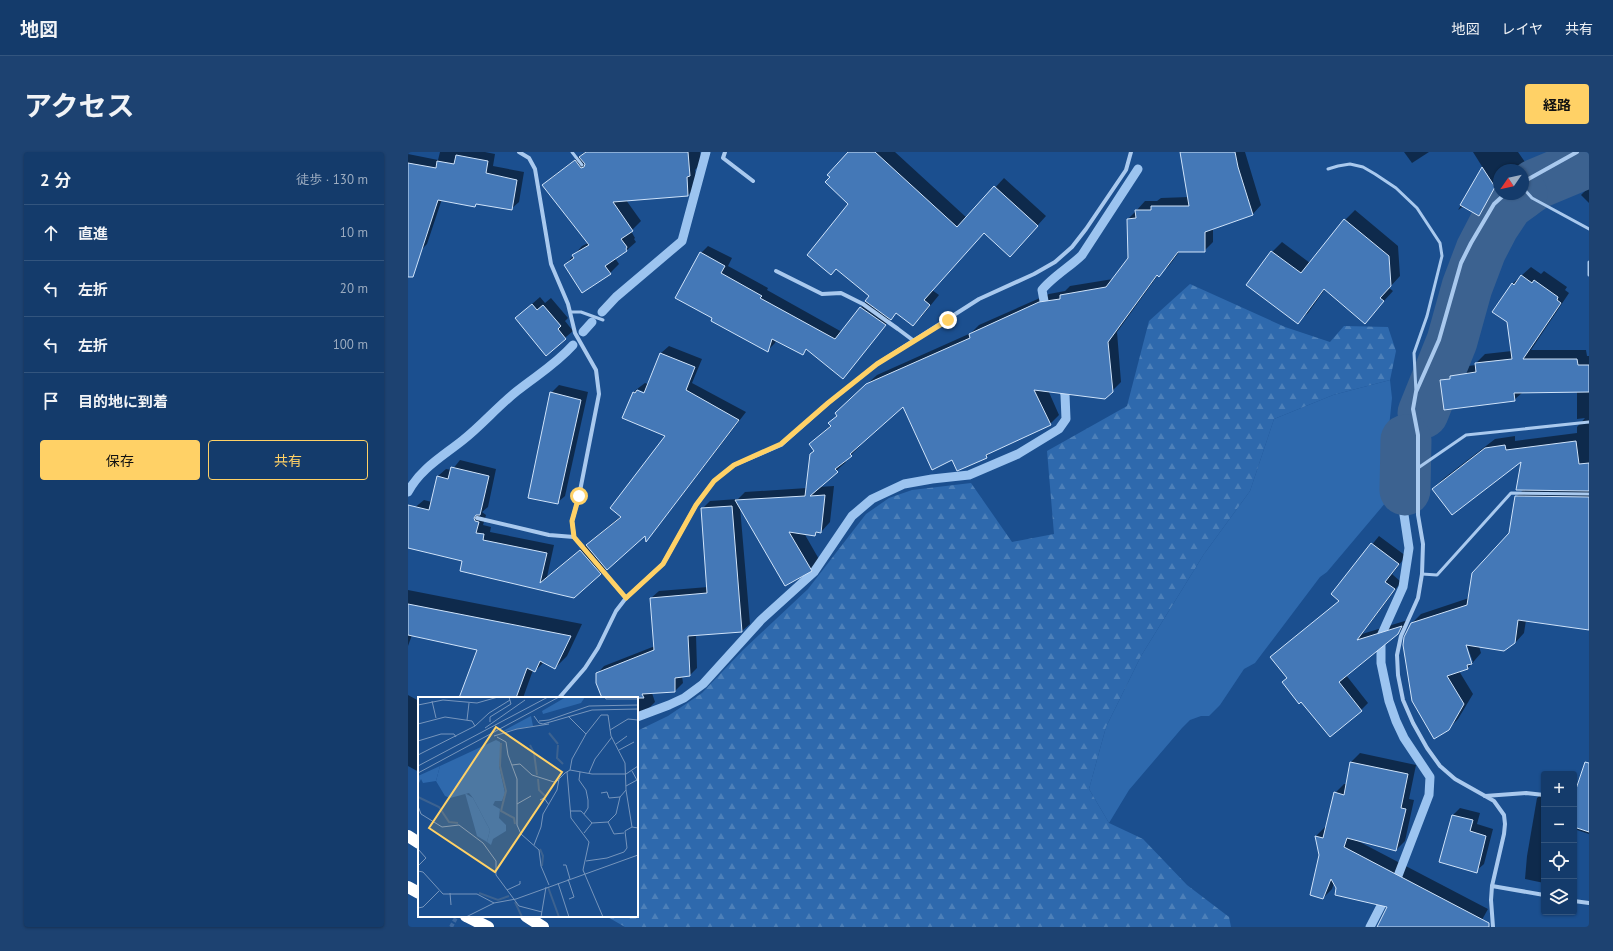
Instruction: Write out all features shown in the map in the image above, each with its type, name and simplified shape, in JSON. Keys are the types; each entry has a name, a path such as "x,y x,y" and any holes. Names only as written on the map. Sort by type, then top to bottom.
{"highway":[{"path":"408,836 418,842"},
{"path":"408,887 418,892"},
{"path":"468,917 488,927"},
{"path":"528,917 543,927"}],"street":[{"path":"519,152 529,158 535,169 551,264 568,304 575,333 596,370 599,394 579,496 572,521 574,537 626,598"},
{"path":"725,152 723,158 753,181"},
{"path":"560,697 585,668 598,648 616,611 626,598 663,564 696,505 714,481 734,465 781,444 828,403 877,364 979,299 1034,274 1055,262 1072,247 1086,229 1126,170 1131,152"},
{"path":"1529,179 1577,152"},
{"path":"1493,927 1491,900 1492,886 1505,824 1504,815 1494,801 1454,779 1440,766 1419,735 1403,700 1398,675 1397,654 1401,636 1418,598 1422,574 1423,544 1418,515 1418,435 1414,409 1416,392 1439,340 1461,264 1471,243 1494,204 1498,200"},
{"path":"776,271 822,294 841,293 863,304 914,341"},
{"path":"476,518 549,535 574,537"},
{"path":"1485,796 1526,792 1541,794"},
{"path":"1492,886 1541,894"},
{"path":"1577,901 1589,903"}],"lane":[{"path":"572,152 582,165"},
{"path":"1328,169 1350,164 1363,167 1375,174 1396,188 1416,208 1440,243 1442,256 1438,265 1428,316 1414,354 1416,392"},
{"path":"1529,195 1532,198 1589,229"},
{"path":"1589,262 1589,275"},
{"path":"570,312 581,312 603,320"},
{"path":"1418,468 1466,435 1589,422"},
{"path":"1422,574 1437,575 1511,493 1589,494"}],"green space":[{"path":"1190,284 1285,327 1330,342 1344,326 1388,327 1396,351 1390,380 1333,395 1274,419 1250,491 1204,554 1141,656 1106,727 1089,789 1109,823 1143,839 1187,885 1229,917 1231,927 625,927 608,917 638,917 638,731 668,716 702,693 743,650 808,589 866,514 889,498 912,490 971,483 1012,542 1054,534 1047,451 1127,406 1149,321"},
{"path":"1390,380 1392,398 1388,437 1394,454 1392,495 1327,572 1320,577 1255,663 1244,669 1220,705 1209,716 1201,716 1190,720 1182,728 1129,790 1109,823 1089,789 1106,727 1141,656 1204,554 1250,491 1274,419 1333,395"}],"building":[{"path":"586,152 688,152 690,176 687,177 688,196 613,202 633,231 621,239 627,247 627,251 605,266 611,274 582,293 564,265 574,258 572,255 589,245 542,185 575,160 581,168 584,167 585,164 579,157"},
{"path":"848,152 875,152 957,227 994,186 1038,226 1010,257 984,233 924,300 930,305 913,326 896,313 891,320 865,301 869,296 836,269 831,275 807,255 848,204 825,182 830,177 827,175"},
{"path":"1180,152 1235,152 1238,167 1253,215 1205,232 1205,252 1178,252 1159,277 1157,275 1108,342 1113,392 1105,399 1034,390 1051,425 986,455 987,458 957,471 952,460 932,470 903,407 850,454 852,456 835,469 838,472 810,496 825,495 821,533 816,532 815,536 789,532 812,571 785,586 735,500 805,496 810,454 814,451 809,444 831,426 828,423 837,416 835,413 866,384 970,338 969,334 1039,302 1060,299 1060,295 1106,287 1128,258 1127,219 1136,218 1135,210 1151,210 1151,206 1189,206"},
{"path":"456,155 488,161 486,173 517,180 512,210 476,204 475,207 438,200 413,277 408,277 408,163 436,168 437,161 454,164"},
{"path":"1482,167 1493,184 1493,191 1479,216 1460,205"},
{"path":"1344,219 1389,256 1391,286 1380,298 1384,301 1365,324 1324,289 1298,324 1246,285 1271,251 1301,273"},
{"path":"700,252 725,266 721,273 762,296 760,298 835,339 860,307 886,325 843,379 806,349 803,355 772,339 768,352 711,321 712,318 675,298"},
{"path":"1521,275 1532,283 1534,280 1558,297 1557,300 1561,303 1523,359 1577,359 1578,365 1589,365 1589,392 1514,393 1515,401 1444,410 1440,380 1450,379 1450,376 1476,372 1475,363 1512,359 1507,322 1492,312 1512,283 1514,285"},
{"path":"532,304 537,310 543,305 561,326 558,329 566,339 546,356 515,318"},
{"path":"660,353 695,367 686,390 739,420 646,542 645,536 607,570 586,545 621,517 610,508 665,436 622,418 633,392 635,393 637,390 644,393"},
{"path":"550,392 581,400 558,504 528,498"},
{"path":"1576,441 1579,464 1589,463 1589,491 1516,490 1521,462 1452,515 1432,489 1485,448 1505,445 1506,450"},
{"path":"451,467 489,476 480,515 476,515 474,518 475,521 479,522 476,533 484,534 483,540 547,553 540,583 580,550 601,574 574,598 460,571 462,561 408,548 408,505 429,510 437,476 448,479"},
{"path":"1515,496 1589,497 1589,630 1518,620 1515,643 1504,651 1466,645 1472,664 1467,665 1468,669 1447,676 1464,704 1449,730 1434,739 1412,701 1403,645 1404,637 1411,623 1467,605 1472,573 1509,533"},
{"path":"732,506 742,632 688,636 690,676 675,678 675,692 642,694 644,698 602,697 596,683 596,673 654,650 650,598 707,593 701,508"},
{"path":"1371,543 1399,564 1385,582 1395,589 1357,640 1402,626 1398,634 1339,682 1362,711 1330,737 1301,702 1299,704 1282,682 1287,678 1270,657 1339,601 1331,594"},
{"path":"408,604 571,636 555,669 540,661 535,672 527,668 516,697 459,697 477,650 408,635"},
{"path":"1350,762 1408,774 1401,808 1406,809 1396,851 1347,838 1344,847 1489,923 1489,927 1377,927 1387,907 1335,895 1336,888 1331,879 1323,899 1310,895 1319,855 1315,836 1323,838 1334,792 1344,795"},
{"path":"1585,762 1589,763 1589,832 1577,828 1577,786"},
{"path":"1452,815 1473,820 1470,831 1486,836 1477,873 1439,862"}],"waterway":[{"path":"602,312 616,297 682,241 706,152"},
{"path":"1529,189 1536,184 1589,161"},
{"path":"1046,312 1042,290 1050,281 1082,255 1138,169"},
{"path":"1423,413 1452,341 1467,287 1481,250 1494,225 1508,204 1514,200"},
{"path":"583,332 592,322"},
{"path":"408,492 425,470 470,434 524,385 553,364 573,345"},
{"path":"638,717 684,698 703,684 761,620 814,572 852,516 872,499 904,484 969,475 1018,454 1059,429 1066,419 1065,395 1062,382"},
{"path":"1405,490 1406,440"},
{"path":"1370,927 1385,898 1396,881 1429,795 1430,777 1404,738 1396,721 1389,701 1381,663 1381,636 1403,587 1409,548 1403,508 1405,490"}],"tunnel":[{"path":"451,927 456,917"}],"route":[{"path":"579,496 572,521 574,537 626,598 663,564 696,505 714,481 734,465 781,444 828,403 877,364 948,320"}]}
